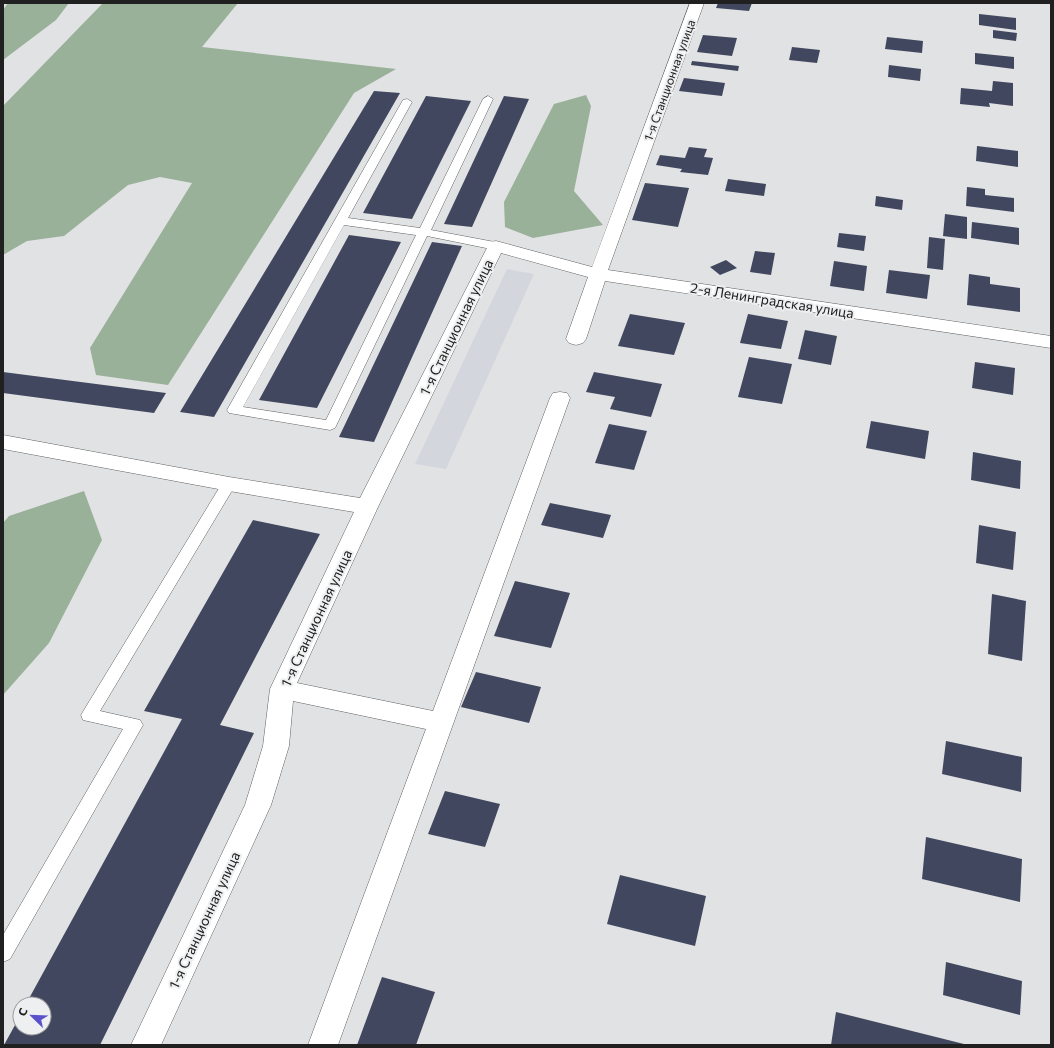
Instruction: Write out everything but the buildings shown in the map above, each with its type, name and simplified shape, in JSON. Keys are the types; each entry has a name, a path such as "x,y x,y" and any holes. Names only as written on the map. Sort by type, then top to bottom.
{"street":[{"name":"1-я Станционная улица","path":"576,339 598,274 697,3"},
{"name":"1-я Станционная улица","path":"146,1045 258,805 276,746 282,689 367,507 496,246"},
{"name":"2-я Ленинградская улица","path":"496,246 598,274 1051,342"},
{"path":"323,1045 440,722 560,398"},
{"path":"3,442 229,484 367,507"},
{"path":"282,689 440,722"}],"lane":[{"path":"407,102 234,410 330,425 488,99"},
{"path":"340,221 424,232 496,246"},
{"path":"3,953 134,726 89,715 229,484"}],"shaded area":[{"path":"507,269 534,274 446,469 415,464"}],"green space":[{"path":"8,3 69,3 56,20 3,60 3,10"},
{"path":"103,3 238,3 202,47 396,69 354,93 168,385 96,375 90,348 192,183 160,177 128,185 64,236 27,241 3,255 3,106"},
{"path":"586,95 591,106 574,191 603,225 533,238 505,227 504,202 554,104"},
{"path":"84,491 102,540 49,643 3,695 3,523 9,516"}]}
